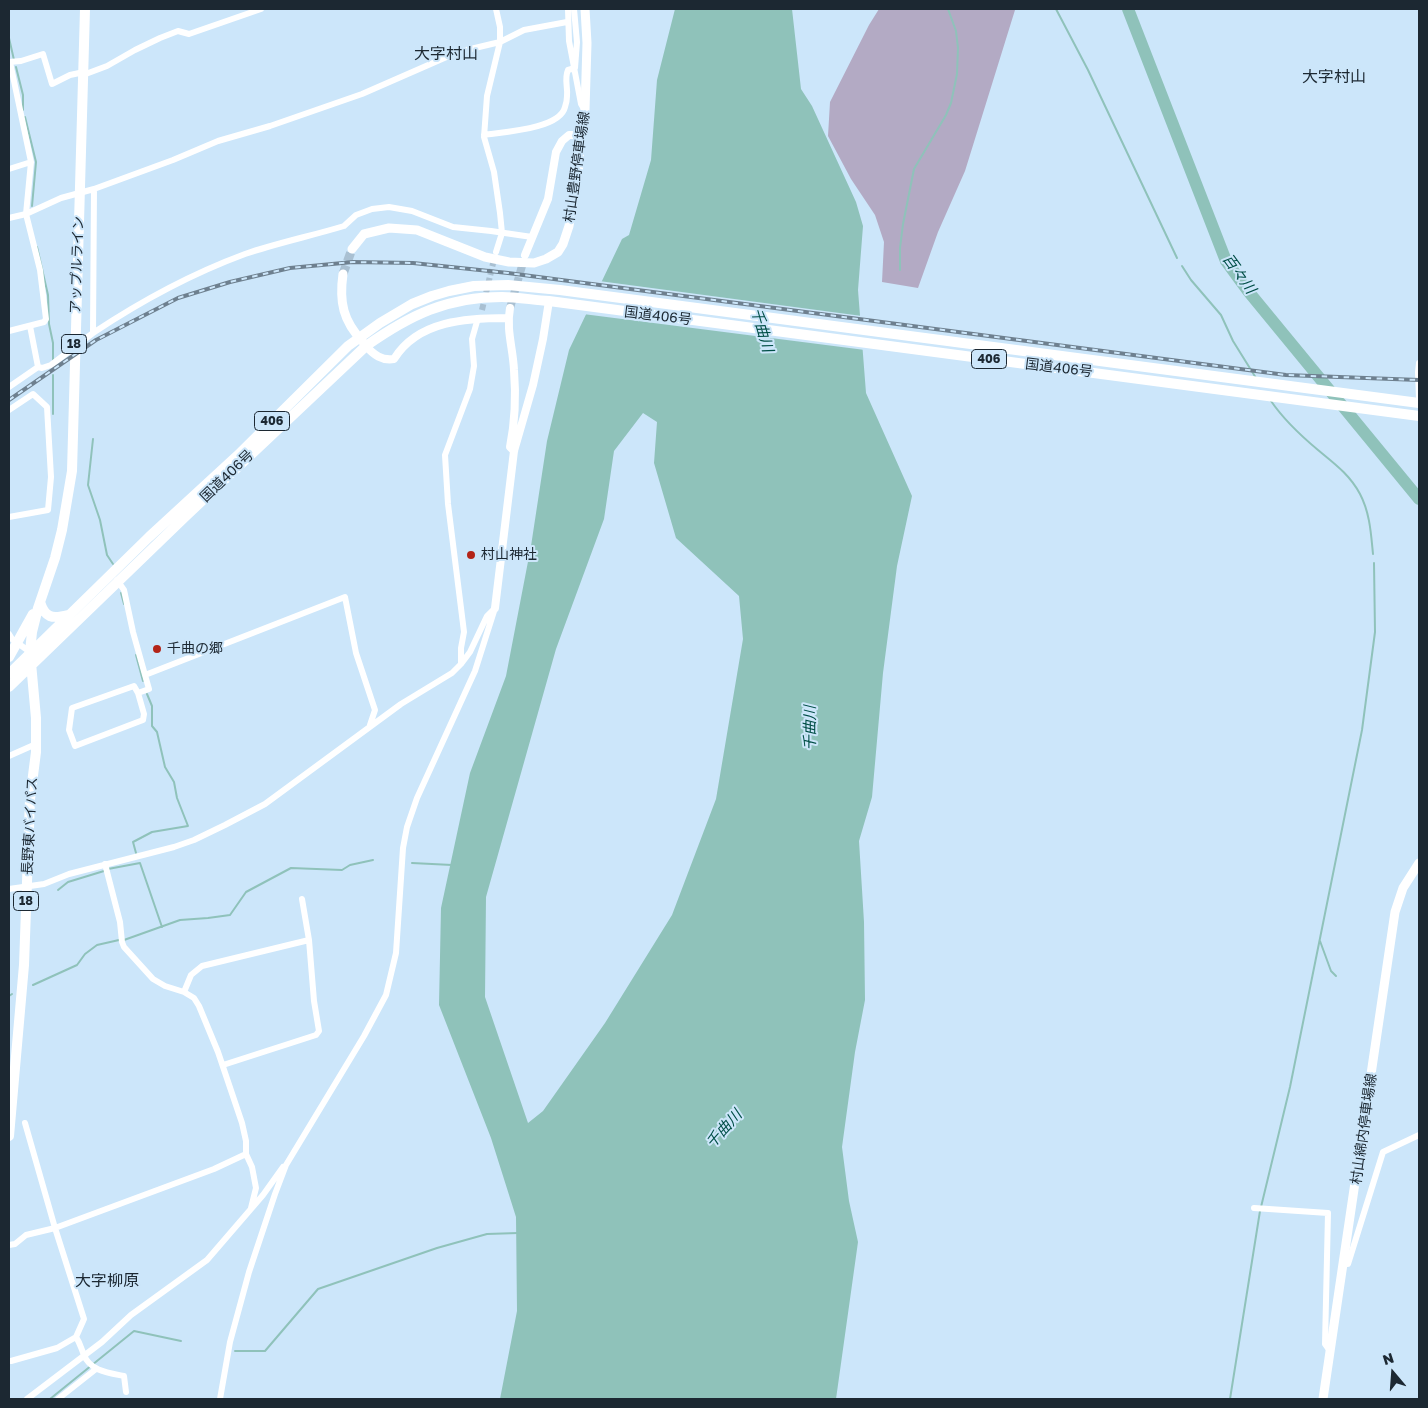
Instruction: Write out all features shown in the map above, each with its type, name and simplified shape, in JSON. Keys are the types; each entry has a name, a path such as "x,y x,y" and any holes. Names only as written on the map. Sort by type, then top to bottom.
{"highway":[{"name":"アップルライン","path":"31,666 32,632 58,549 72,471 85,9"},
{"name":"国道406号","path":"9,687 269,436 380,323 412,304 450,291 474,286 508,285 560,290 1419,403"},
{"name":"国道406号","path":"9,674 68,615 237,456 348,346 363,342 422,312 479,298 504,297 553,302 1419,416"},
{"path":"9,657 39,605 51,617 56,618 68,615"},
{"name":"長野東バイパス","path":"9,1136 24,965 30,799 36,744 36,718 31,666"}],"main road":[{"name":"村山豊野停車場線","path":"352,249 364,234 389,228 417,230 485,257 510,262 534,263 558,252 569,226 580,135 585,110 587,42 585,9"},
{"path":"343,274 341,289 343,310 349,325 363,342"},
{"name":"村山綿内停車場線","path":"1323,1399 1395,912 1403,888 1419,863"}],"street":[{"path":"9,331 44,322 46,318 40,270 26,214 31,162 10,62 21,61 43,54 52,84 70,75 84,74 107,66 169,34 178,31 189,34 261,9"},
{"path":"496,9 500,27 500,42 487,96 484,135 494,172 502,233 496,252"},
{"path":"568,9 567,22 581,104 585,110"},
{"path":"574,9 577,42 575,68"},
{"path":"9,218 26,214 61,198 94,189 173,160 218,141 270,126 362,94 458,52 500,42 524,30 567,22"},
{"path":"484,135 530,128 559,117 564,111 568,95 567,72 575,68"},
{"path":"525,255 548,198 555,159 562,141 569,135 580,135"},
{"path":"9,169 31,162"},
{"path":"93,333 94,189"},
{"path":"9,387 38,367 42,368 51,364 93,333 152,296 201,272 247,254 344,226 356,215 372,208 389,207 412,211 453,227 532,237"},
{"path":"220,1399 230,1342 249,1272 286,1165 364,1036 386,995 396,953 403,848 407,827 417,798 476,671 495,608 514,451 553,302"},
{"path":"510,308 508,318 509,335 514,369 513,431 510,447 514,451"},
{"path":"461,664 460,648 464,626 448,504 445,455 470,389 474,366 472,339 482,310"},
{"path":"363,342 377,356 388,360 394,359 406,344 437,326 478,318 508,318"},
{"path":"30,326 38,367"},
{"path":"1419,363 1419,399"},
{"path":"9,410 33,394 47,407 51,477 48,510 9,517"},
{"path":"111,574 124,590 133,632 149,689 138,693"},
{"path":"145,675 345,596 356,652 375,710 370,726"},
{"path":"9,889 44,884 68,874 174,847 226,825 265,804 401,704 452,674 470,652 487,616 495,608"},
{"path":"9,634 12,639 30,652"},
{"path":"134,686 138,693 144,714 143,720 75,746 69,730 72,708 134,686"},
{"path":"9,756 36,744"},
{"path":"105,864 120,922 121,939 124,947 154,979 164,986 184,992 194,998 199,1006 223,1065 242,1123 246,1141 246,1154 252,1167 256,1188 251,1208"},
{"path":"223,1065 316,1035 319,1031 314,1001 310,940 302,899"},
{"path":"184,992 191,975 202,966 310,940"},
{"path":"11,1361 57,1348 76,1337 84,1319 55,1228 26,1123"},
{"path":"1344,1264 1348,1264 1383,1152 1419,1135"},
{"path":"9,1245 15,1244 26,1235 55,1228 214,1169 246,1154"},
{"path":"27,1399 86,1358 131,1315 207,1260 286,1165"},
{"path":"1254,1208 1328,1213 1325,1344 1330,1350"},
{"path":"76,1337 86,1358 96,1369 124,1376 126,1392"},
{"path":"58,1399 96,1369"}],"shaded area":[{"path":"879,9 1017,9 1015,10 965,171 938,232 918,288 882,282 884,242 875,215 851,179 828,136 830,102"}],"water":[{"name":"千曲川","path":"675,9 792,9 801,89 812,106 856,202 863,226 858,290 866,393 912,496 897,566 883,673 872,797 859,841 864,922 865,1000 855,1052 842,1147 849,1201 858,1242 836,1399 500,1399 517,1311 516,1217 491,1138 439,1005 441,908 470,773 506,676 531,546 547,441 569,350 622,239 629,235 651,160 657,80","holes":["643,413 657,422 654,463 676,538 739,596 743,639 716,799 672,915 605,1023 543,1111 528,1123 485,997 486,897 556,649 604,519 614,451"]}],"pier":[{"path":"599,281 862,316 865,350 583,314"}],"waterway":[{"path":"900,270 903,224 914,169 946,115 951,103 957,74 958,48 956,31 948,9"},
{"path":"1056,9 1088,70 1177,258"},
{"name":"百々川","path":"1128,9 1226,261 1248,291 1419,499"},
{"path":"9,38 14,60"},
{"path":"16,67 23,95 23,110"},
{"path":"25,117 36,162 32,206"},
{"path":"37,247 48,295 53,360"},
{"path":"1182,266 1191,280 1221,315 1233,341 1256,378"},
{"path":"53,375 53,414"},
{"path":"1271,401 1281,415 1305,439 1342,470 1352,481 1360,494 1368,516 1373,554"},
{"path":"93,439 88,485 100,520 107,555 113,564"},
{"path":"1261,1207 1290,1087 1362,730 1375,632 1374,563"},
{"path":"121,593 124,604"},
{"path":"136,655 143,681"},
{"path":"136,853 133,842 152,832 188,826 177,798 174,782 165,767 157,732 152,726 152,706 147,694"},
{"path":"124,940 180,920 230,915 246,892 291,868 342,870 350,865 373,860"},
{"path":"108,869 140,863 162,927"},
{"path":"412,863 452,865"},
{"path":"58,890 68,882 104,871"},
{"path":"33,985 77,965 85,954 97,945 119,940"},
{"path":"1320,941 1331,971 1336,976"},
{"path":"1230,1399 1260,1211"},
{"path":"235,1351 265,1351 318,1289 437,1248 487,1234 518,1233"},
{"path":"50,1399 134,1331 181,1341"}],"tunnel":[{"path":"343,274 352,249"},
{"path":"482,310 495,255"},
{"path":"510,308 524,259"}],"railway":[{"path":"9,400 96,340 178,298 230,282 290,268 353,262 413,263 508,273 1286,375 1419,380"}],"place":[{"name":"村山神社","path":"471,555"},
{"name":"千曲の郷","path":"157,649"}],"district":[{"name":"大字村山","path":"446,54"},
{"name":"大字村山","path":"1334,77"},
{"name":"大字柳原","path":"107,1281"}]}
